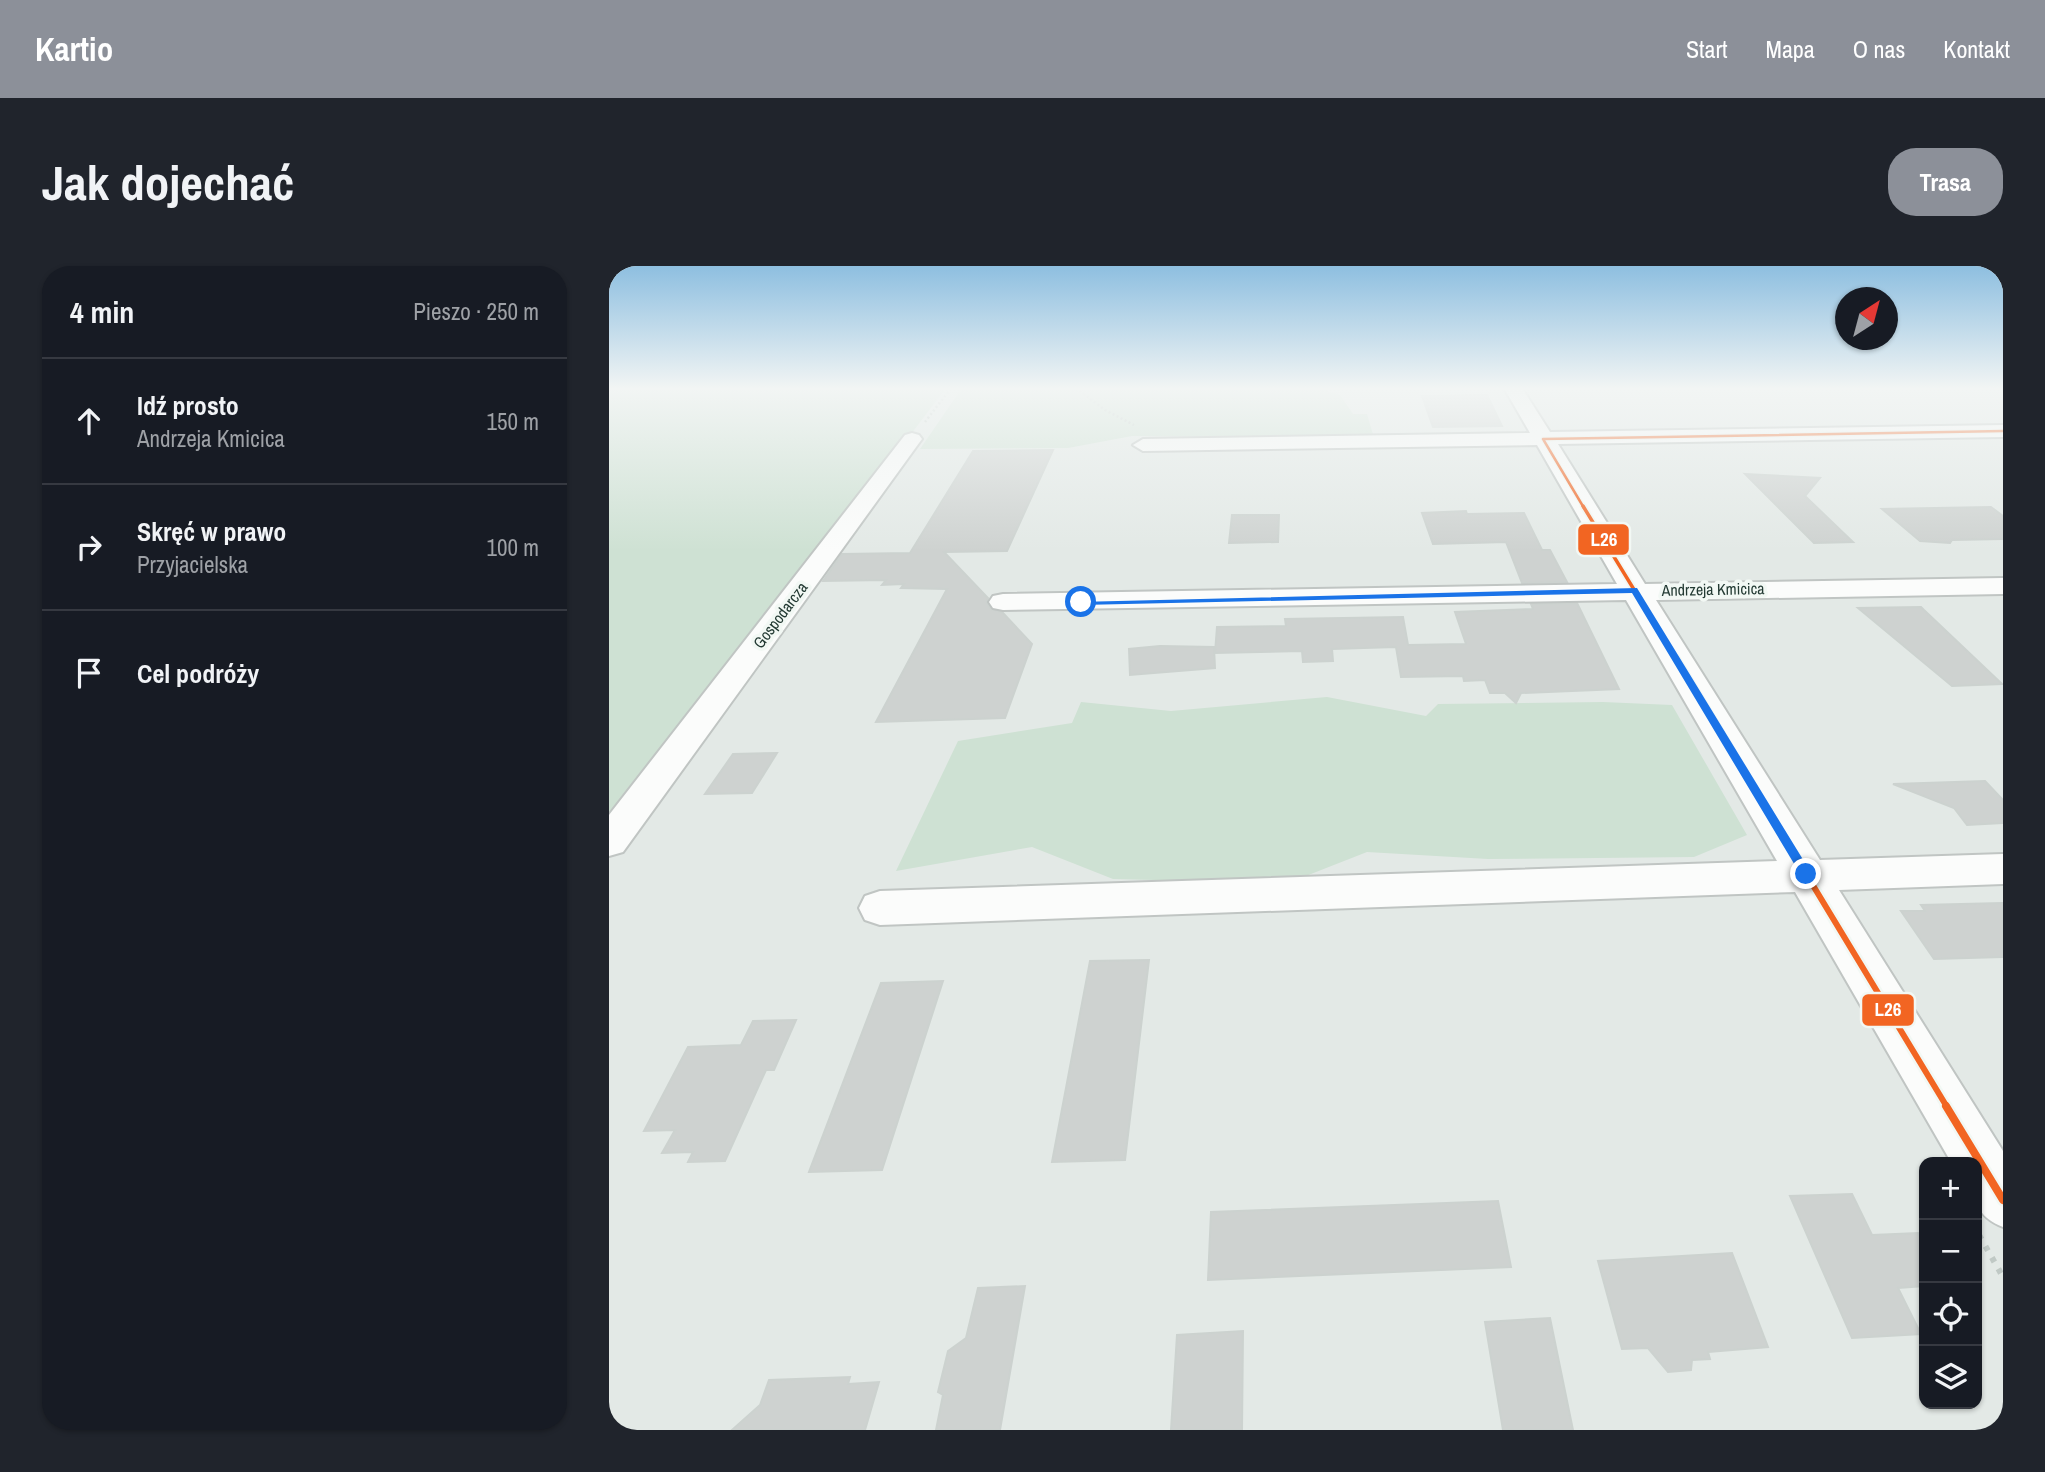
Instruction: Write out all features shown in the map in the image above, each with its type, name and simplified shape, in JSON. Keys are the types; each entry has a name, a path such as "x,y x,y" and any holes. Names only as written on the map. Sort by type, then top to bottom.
{"street":[{"name":"Gospodarcza","path":"609,842 910,442"},
{"path":"1143,445 1322,442"},
{"path":"1545,442 2003,1200"},
{"name":"Andrzeja Kmicica","path":"1003,602 2003,586"},
{"path":"880,908 2003,869"}],"path":[{"path":"1982,1240 2003,1277"}],"green space":[{"path":"609,442 905,442 609,832"},
{"path":"925,442 1098,442 1068,448 920,449"},
{"path":"1327,697 1426,716 1438,704 1603,702 1672,705 1747,835 1694,857 1488,859 1367,852 1288,883 1113,879 1032,847 896,871 958,741 1072,723 1081,702 1171,711"}],"building":[{"path":"1053,450 1007,551 944,552 988,598 987,603 991,609 1002,612 1032,644 1005,718 876,722 947,589 901,588 904,584 882,585 886,580 823,581 842,554 910,553 973,451"},
{"path":"1745,474 1820,478 1805,496 1853,542 1814,543"},
{"path":"1991,507 2003,516 2003,539 1952,540 1950,543 1920,541 1882,509"},
{"path":"1466,511 1467,514 1524,513 1542,550 1550,550 1567,582 1522,583 1506,542 1433,544 1422,513"},
{"path":"1232,515 1279,515 1278,542 1229,543"},
{"path":"1577,603 1619,689 1521,693 1516,703 1505,693 1490,693 1485,680 1464,681 1463,676 1401,677 1396,647 1332,649 1333,661 1303,662 1302,651 1215,653 1217,627 1286,626 1285,619 1403,617 1408,645 1466,644 1455,612 1533,609 1531,604"},
{"path":"1921,607 2002,684 1952,686 1858,608"},
{"path":"1160,646 1214,647 1215,668 1130,675 1129,649"},
{"path":"777,753 752,793 705,794 733,754"},
{"path":"1985,781 2003,800 2003,823 1967,825 1954,808 1893,784"},
{"path":"2003,903 2003,957 1934,959 1901,911 1925,911 1921,905"},
{"path":"1149,960 1125,1160 1052,1162 1090,961"},
{"path":"943,981 882,1170 809,1172 881,983"},
{"path":"796,1020 774,1070 766,1070 725,1161 688,1162 693,1152 662,1153 675,1130 644,1131 688,1047 741,1045 753,1021"},
{"path":"1852,1194 1872,1235 1918,1233 1919,1286 1898,1288 1919,1334 1852,1338 1790,1196"},
{"path":"1498,1201 1511,1267 1208,1280 1211,1212"},
{"path":"1732,1253 1768,1347 1708,1352 1710,1359 1692,1360 1691,1370 1668,1372 1648,1348 1622,1349 1598,1261"},
{"path":"1025,1286 1000,1430 936,1430 943,1395 938,1392 948,1351 966,1338 978,1288"},
{"path":"1550,1318 1573,1430 1503,1430 1485,1322"},
{"path":"1243,1331 1242,1430 1171,1430 1177,1335"},
{"path":"850,1377 848,1384 879,1382 865,1430 732,1430 760,1405 769,1380"}],"transit line":[{"name":"L26","path":"1545,442 2003,1200"}],"route":[{"path":"1081,602 1634,590 1806,874"}]}
